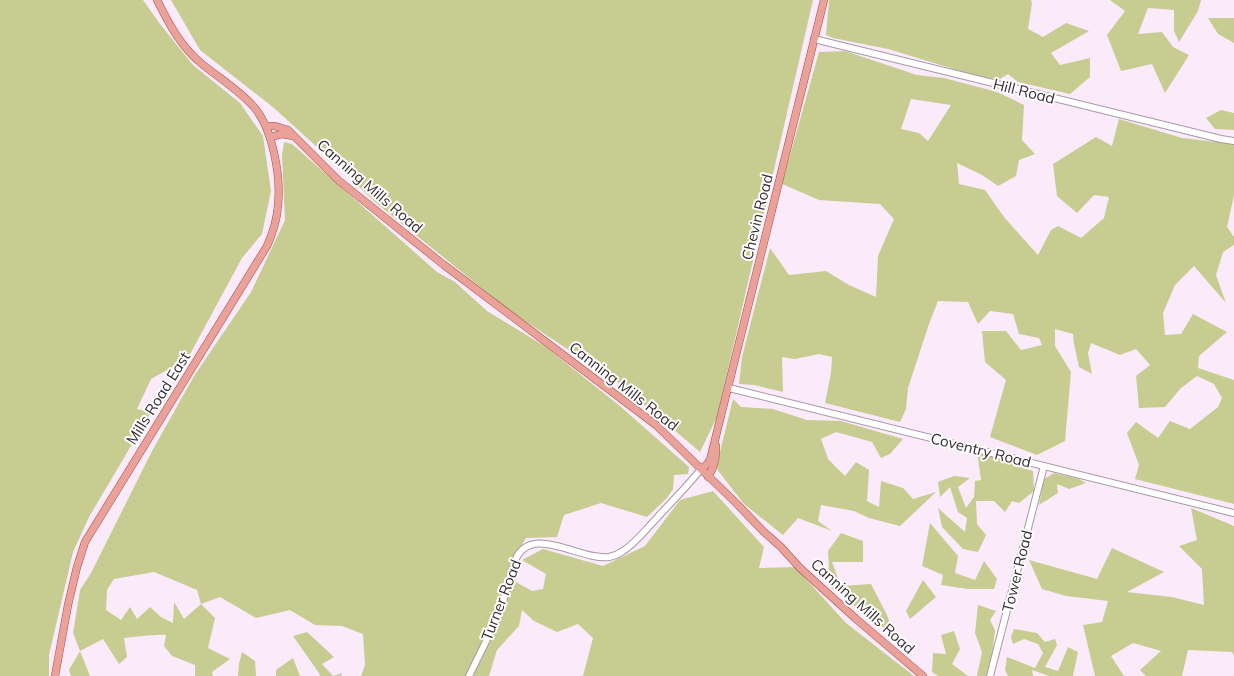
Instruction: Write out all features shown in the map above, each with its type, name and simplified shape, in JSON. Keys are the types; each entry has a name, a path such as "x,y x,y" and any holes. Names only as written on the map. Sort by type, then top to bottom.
{"main road":[{"path":"157,0 173,31 185,47 202,64 250,103 261,117 270,137 282,134 293,136"},
{"name":"Chevin Road","path":"701,469 710,460 824,0"},
{"name":"Canning Mills Road","path":"266,126 275,126 288,130 338,180 444,266 656,426 800,568 848,612 923,676"},
{"name":"Mills Road East","path":"55,676 68,605 77,567 85,542 267,246 272,234 277,214 279,193 270,137"},
{"name":"Chevin Road","path":"708,476 716,459 715,440"}],"street":[{"name":"Hill Road","path":"814,39 1198,134 1234,141"},
{"name":"Coventry Road","path":"728,388 1234,513"},
{"name":"Tower Road","path":"990,676 1044,466"},
{"name":"Turner Road","path":"469,676 498,615 514,561 524,548 529,544 540,543 599,556 610,556 621,553 637,539 701,469"}],"green space":[{"path":"0,0 143,0 193,65 240,103 263,136 271,191 262,234 242,258 188,358 151,379 137,409 151,412 89,517 73,552 49,655 49,676 0,676"},
{"path":"171,0 813,0 717,417 700,452 620,384 510,311 375,202 274,108 200,50"},
{"path":"829,0 1031,0 1032,3 1028,29 1043,37 1066,23 1089,31 1051,53 1060,65 1090,58 1090,77 1070,94 1018,82 1008,74 1000,79 980,77 888,49 833,38 826,35"},
{"path":"1110,0 1201,0 1198,11 1179,42 1174,31 1174,10 1148,8 1138,34 1162,32 1173,47 1189,55 1165,93 1152,64 1121,71 1107,35 1125,11"},
{"path":"1208,18 1234,18 1234,43 1218,34"},
{"path":"845,51 917,75 944,78 997,92 1024,105 1022,140 1035,154 1019,160 1016,176 998,186 982,175 957,163 959,184 985,190 1004,217 1038,255 1051,230 1058,226 1081,238 1104,218 1109,197 1094,195 1077,213 1057,196 1053,164 1096,137 1112,146 1119,119 1182,138 1234,144 1234,195 1227,227 1234,237 1234,245 1223,252 1216,275 1226,303 1194,266 1175,285 1163,313 1165,335 1181,334 1193,314 1227,332 1199,356 1198,368 1234,380 1234,504 1135,479 1139,465 1127,433 1136,422 1158,438 1170,421 1190,429 1218,407 1222,398 1214,384 1197,376 1181,388 1165,407 1139,408 1136,376 1150,365 1136,349 1120,355 1091,343 1088,353 1092,374 1079,367 1073,334 1055,329 1055,346 1071,372 1065,441 1037,455 990,437 1006,380 985,362 982,331 1006,331 1021,350 1042,345 1039,338 1019,334 1013,314 990,311 978,324 968,302 938,301 908,388 906,409 900,422 825,403 831,373 832,357 819,354 795,359 782,357 783,392 754,385 739,384 742,357 770,248 789,275 826,271 849,285 876,297 878,256 894,219 880,204 819,200 782,184 819,52","holes":["911,99 951,105 928,141 919,133 901,129"]},
{"path":"1221,110 1234,113 1234,130 1215,129 1206,118"},
{"path":"284,142 292,144 437,272 455,282 487,311 546,347 621,407 689,467 688,474 674,475 673,489 667,498 647,517 601,503 564,515 557,537 526,538 514,557 516,582 532,591 543,589 546,574 522,560 543,549 603,566 645,546 680,500 713,491 764,547 759,568 795,567 846,623 914,676 583,676 593,638 578,624 557,632 534,621 522,610 519,626 497,650 489,676 361,676 365,665 363,634 342,626 315,625 290,610 256,618 220,597 201,604 215,618 208,648 230,659 212,672 213,676 195,676 195,665 172,656 164,646 166,635 124,638 127,657 119,664 103,639 80,651 73,633 80,590 91,573 152,451 194,376 251,292 285,220 282,155","holes":["154,572 197,590 201,604 184,619 174,602 173,623 161,617 150,607 137,619 130,607 121,620 106,610 107,590 114,579"]},
{"path":"733,399 741,407 773,409 807,420 841,421 903,439 890,454 881,458 872,442 836,432 821,439 828,459 845,476 856,462 869,470 867,501 879,507 881,481 903,488 913,499 936,492 900,526 869,518 854,511 821,505 818,521 832,531 798,518 783,535 744,504 716,468"},
{"path":"977,451 1033,471 1034,491 1019,503 1012,501 1005,512 994,501 976,501 977,524 986,535 978,552 963,549 942,527 938,508 965,532 967,518 958,512 950,487 940,497 938,482 954,476 970,478 958,487 966,508 974,497 975,481 981,480"},
{"path":"1054,473 1079,479 1086,483 1069,489 1057,484 1058,493 1039,505 1044,479"},
{"path":"1191,508 1234,526 1234,656 1232,652 1188,650 1182,676 1146,676 1140,670 1161,651 1133,643 1111,656 1124,676 1095,676 1083,625 1102,622 1108,601 1066,596 1042,589 1029,560 1097,579 1112,548 1164,572 1127,592 1172,597 1204,605 1202,569 1179,546 1197,540"},
{"path":"930,523 958,556 955,573 975,580 984,561 997,579 994,589 968,589 941,585 943,575 922,566"},
{"path":"841,533 863,541 863,562 832,562 841,586 871,584 887,615 894,636 830,587 828,551"},
{"path":"923,580 936,597 910,619 906,611"},
{"path":"978,605 996,611 990,620 995,630 991,665 987,676 977,676 982,652 975,633"},
{"path":"1014,629 1037,633 1045,642 1055,639 1057,645 1045,667 1058,671 1068,647 1078,652 1073,676 1049,676 1032,670 1033,676 1008,676 1005,670 1007,657 1035,668 1043,653 1038,644 1024,639 1013,644 1011,637"},
{"path":"954,631 960,649 952,664 968,676 938,676 932,672 933,653 946,654 941,635"},
{"path":"307,632 334,657 322,664 333,676 320,676 293,636"},
{"path":"80,651 90,676 71,676 69,670"},
{"path":"242,652 255,661 256,676 238,676"},
{"path":"293,658 300,676 276,676 276,670"},
{"path":"342,673 341,676 333,676"}]}
